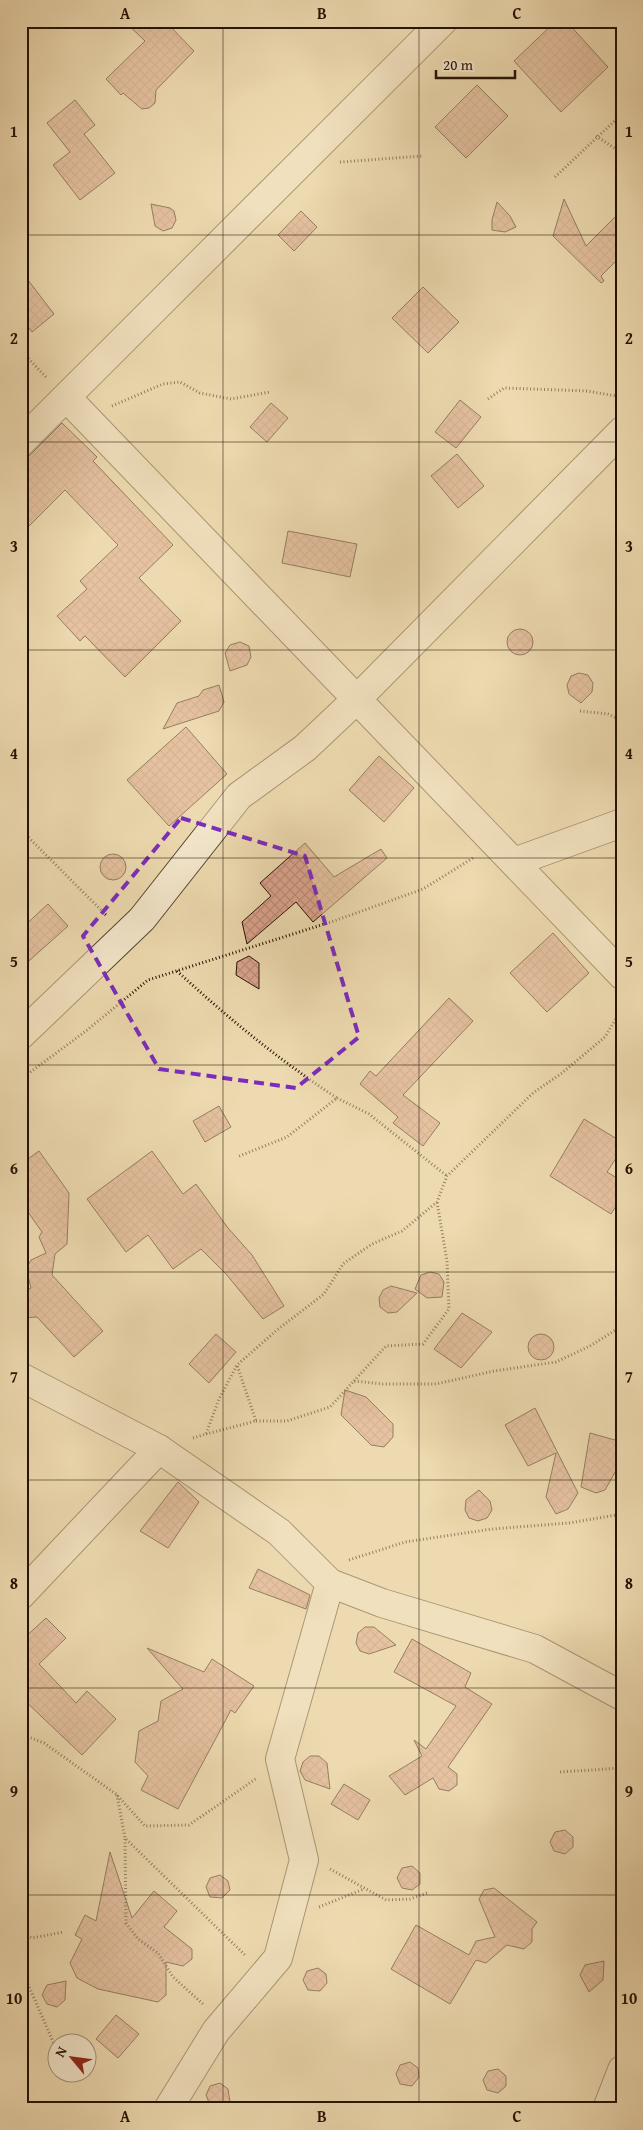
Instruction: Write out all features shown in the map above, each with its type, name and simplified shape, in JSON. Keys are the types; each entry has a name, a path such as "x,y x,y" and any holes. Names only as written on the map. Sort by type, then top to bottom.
{"street":[{"path":"21,442 76,407 298,166 443,21"},
{"path":"76,407 622,974"},
{"path":"21,1035 142,919 239,796 304,748 357,699 622,431"},
{"path":"506,853 622,823"},
{"path":"21,1377 159,1450 278,1532 330,1583 382,1603 535,1649 622,1696"},
{"path":"21,1595 159,1450"},
{"path":"168,2109 216,2031 278,1958 304,1860 280,1759 330,1583"},
{"path":"607,2109 622,2070"}],"path":[{"path":"555,177 596,136 622,114"},
{"path":"596,136 622,153"},
{"path":"298,166 422,156"},
{"path":"21,351 76,407 125,402 163,384 180,382 200,393 231,399 270,392"},
{"path":"488,399 504,388 587,391 622,397"},
{"path":"580,711 608,714 622,721"},
{"path":"21,830 125,934"},
{"path":"21,1076 25,1076 86,1031 148,980 334,922 423,889 506,853"},
{"path":"177,971 240,1028 287,1065 337,1098 369,1114 447,1176"},
{"path":"206,1434 218,1399 237,1365 277,1330 324,1294 343,1264 372,1244 402,1231 436,1202 447,1176 533,1093 562,1073 605,1038 622,1008"},
{"path":"237,1157 288,1137 337,1098"},
{"path":"159,1450 206,1434 256,1421 287,1421 330,1407 386,1346 423,1344 449,1309 447,1261 436,1202"},
{"path":"354,1381 383,1384 436,1384 494,1371 556,1362 590,1346 622,1326"},
{"path":"237,1365 256,1421"},
{"path":"311,1564 354,1559 405,1542 492,1529 570,1523 622,1514"},
{"path":"21,1734 44,1743 116,1794 145,1826 189,1825 257,1778"},
{"path":"560,1772 622,1768"},
{"path":"116,1794 124,1838 126,1923 138,1939 158,1953 173,1977 225,2020"},
{"path":"124,1838 265,1974"},
{"path":"304,1860 326,1867 386,1900 410,1899 427,1893"},
{"path":"288,1920 365,1888"},
{"path":"21,1932 32,1938 64,1932"},
{"path":"21,1968 49,2032"}],"highlighted area":[{"path":"181,818 305,856 359,1037 296,1088 159,1069 83,936"}],"building":[{"path":"124,21 165,21 194,51 156,90 155,103 149,108 142,109 123,93 121,95 106,79 145,41"},
{"path":"556,21 566,21 608,67 561,112 514,61"},
{"path":"477,85 508,116 466,158 435,127"},
{"path":"75,100 95,125 84,134 115,173 80,200 53,165 70,152 47,123"},
{"path":"564,199 586,246 622,210 622,255 601,276 604,281 601,283 553,236"},
{"path":"497,202 510,216 516,227 505,232 492,230 492,220"},
{"path":"151,204 170,208 174,211 176,220 172,228 163,231 155,226"},
{"path":"301,211 317,227 294,251 278,235"},
{"path":"21,271 54,314 32,332 21,318"},
{"path":"423,287 459,322 428,353 392,318"},
{"path":"460,400 481,417 456,448 435,432"},
{"path":"271,403 288,418 267,442 250,427"},
{"path":"62,423 97,457 93,461 173,545 139,578 181,621 125,677 85,636 80,641 57,616 87,589 80,581 118,545 65,490 21,534 21,464"},
{"path":"457,454 484,486 458,508 431,476"},
{"path":"288,531 357,544 350,577 282,563"},
{"path":"520,629 529,633 533,642 529,651 520,655 511,651 507,642 511,633"},
{"path":"240,642 249,646 251,657 247,665 230,671 225,653 230,645"},
{"path":"579,673 588,675 593,683 592,692 581,703 569,694 567,685 571,676"},
{"path":"219,685 224,702 219,711 163,729 177,703 199,696 203,690"},
{"path":"186,727 227,774 169,826 127,780"},
{"path":"379,756 414,788 384,822 349,790"},
{"path":"305,843 334,877 381,849 387,858 313,922 296,902 247,944 242,922 271,896 260,883"},
{"path":"113,854 122,858 126,867 122,876 113,880 104,876 100,867 104,858"},
{"path":"48,904 68,926 21,968 21,929"},
{"path":"553,933 589,973 547,1012 510,973"},
{"path":"249,956 259,963 259,989 236,975 237,962"},
{"path":"449,998 473,1021 403,1095 440,1123 423,1146 393,1123 398,1117 360,1084 370,1071 376,1076"},
{"path":"219,1106 231,1127 205,1142 193,1121"},
{"path":"584,1119 622,1142 622,1149 607,1172 622,1181 622,1197 611,1214 550,1176"},
{"path":"39,1151 69,1193 67,1244 55,1254 52,1275 103,1331 74,1357 37,1317 21,1318 21,1292 31,1288 26,1269 31,1260 46,1253 39,1237 42,1232 21,1202 21,1164"},
{"path":"152,1151 183,1194 196,1184 228,1228 252,1255 284,1306 263,1319 226,1274 201,1249 173,1269 148,1235 126,1252 87,1199"},
{"path":"430,1272 439,1274 444,1282 442,1297 427,1298 415,1289 421,1275"},
{"path":"391,1286 417,1293 397,1312 388,1313 380,1307 379,1298 383,1290"},
{"path":"462,1313 492,1332 461,1368 434,1349"},
{"path":"216,1334 236,1352 209,1383 189,1364"},
{"path":"541,1334 550,1338 554,1347 550,1356 541,1360 532,1356 528,1347 532,1338"},
{"path":"345,1390 366,1397 393,1424 393,1437 384,1447 371,1445 341,1415"},
{"path":"535,1408 578,1493 568,1509 556,1514 546,1497 556,1453 528,1466 505,1425"},
{"path":"590,1433 622,1442 622,1460 605,1490 596,1493 581,1487"},
{"path":"178,1482 199,1502 168,1548 140,1531"},
{"path":"479,1490 490,1501 492,1510 487,1518 478,1521 469,1518 465,1510 466,1500"},
{"path":"258,1569 310,1595 306,1609 249,1588"},
{"path":"46,1618 66,1638 39,1664 76,1703 87,1691 116,1719 82,1755 21,1697 21,1641"},
{"path":"365,1627 374,1627 396,1645 369,1654 360,1651 356,1643 358,1633"},
{"path":"412,1639 471,1673 465,1687 492,1704 448,1767 457,1774 457,1785 449,1791 439,1789 433,1778 405,1795 389,1776 422,1756 414,1740 426,1749 456,1706 394,1672"},
{"path":"147,1648 204,1672 212,1659 254,1686 235,1713 231,1710 178,1809 141,1790 148,1776 135,1762 139,1731 158,1721 161,1701 183,1689"},
{"path":"310,1756 319,1756 327,1763 330,1789 305,1780 300,1771 303,1762"},
{"path":"344,1784 370,1800 358,1820 331,1804"},
{"path":"565,1830 573,1837 573,1847 565,1854 554,1851 550,1842 555,1832"},
{"path":"110,1852 132,1918 154,1891 177,1911 164,1927 192,1949 192,1959 183,1966 166,1962 166,1995 158,2002 98,1989 77,1978 70,1963 82,1939 75,1935 85,1915 96,1921"},
{"path":"412,1866 420,1873 420,1884 412,1890 402,1888 397,1878 402,1868"},
{"path":"220,1875 228,1881 230,1890 222,1898 210,1897 206,1887 210,1878"},
{"path":"494,1888 537,1922 532,1929 532,1942 524,1949 507,1945 486,1963 476,1960 450,2004 391,1969 416,1925 469,1955 476,1941 495,1937 479,1899 484,1890"},
{"path":"604,1961 603,1980 589,1992 580,1975 585,1965"},
{"path":"318,1968 326,1974 327,1983 320,1991 308,1990 303,1980 307,1971"},
{"path":"66,1981 65,2000 57,2007 47,2004 42,1995 47,1985"},
{"path":"116,2015 139,2034 118,2058 98,2041 98,2037"},
{"path":"410,2062 418,2068 419,2077 412,2086 400,2084 396,2074 400,2065"},
{"path":"498,2069 506,2076 506,2086 498,2093 487,2090 483,2080 488,2071"},
{"path":"220,2083 228,2089 231,2108 210,2105 206,2095 210,2086"}]}
